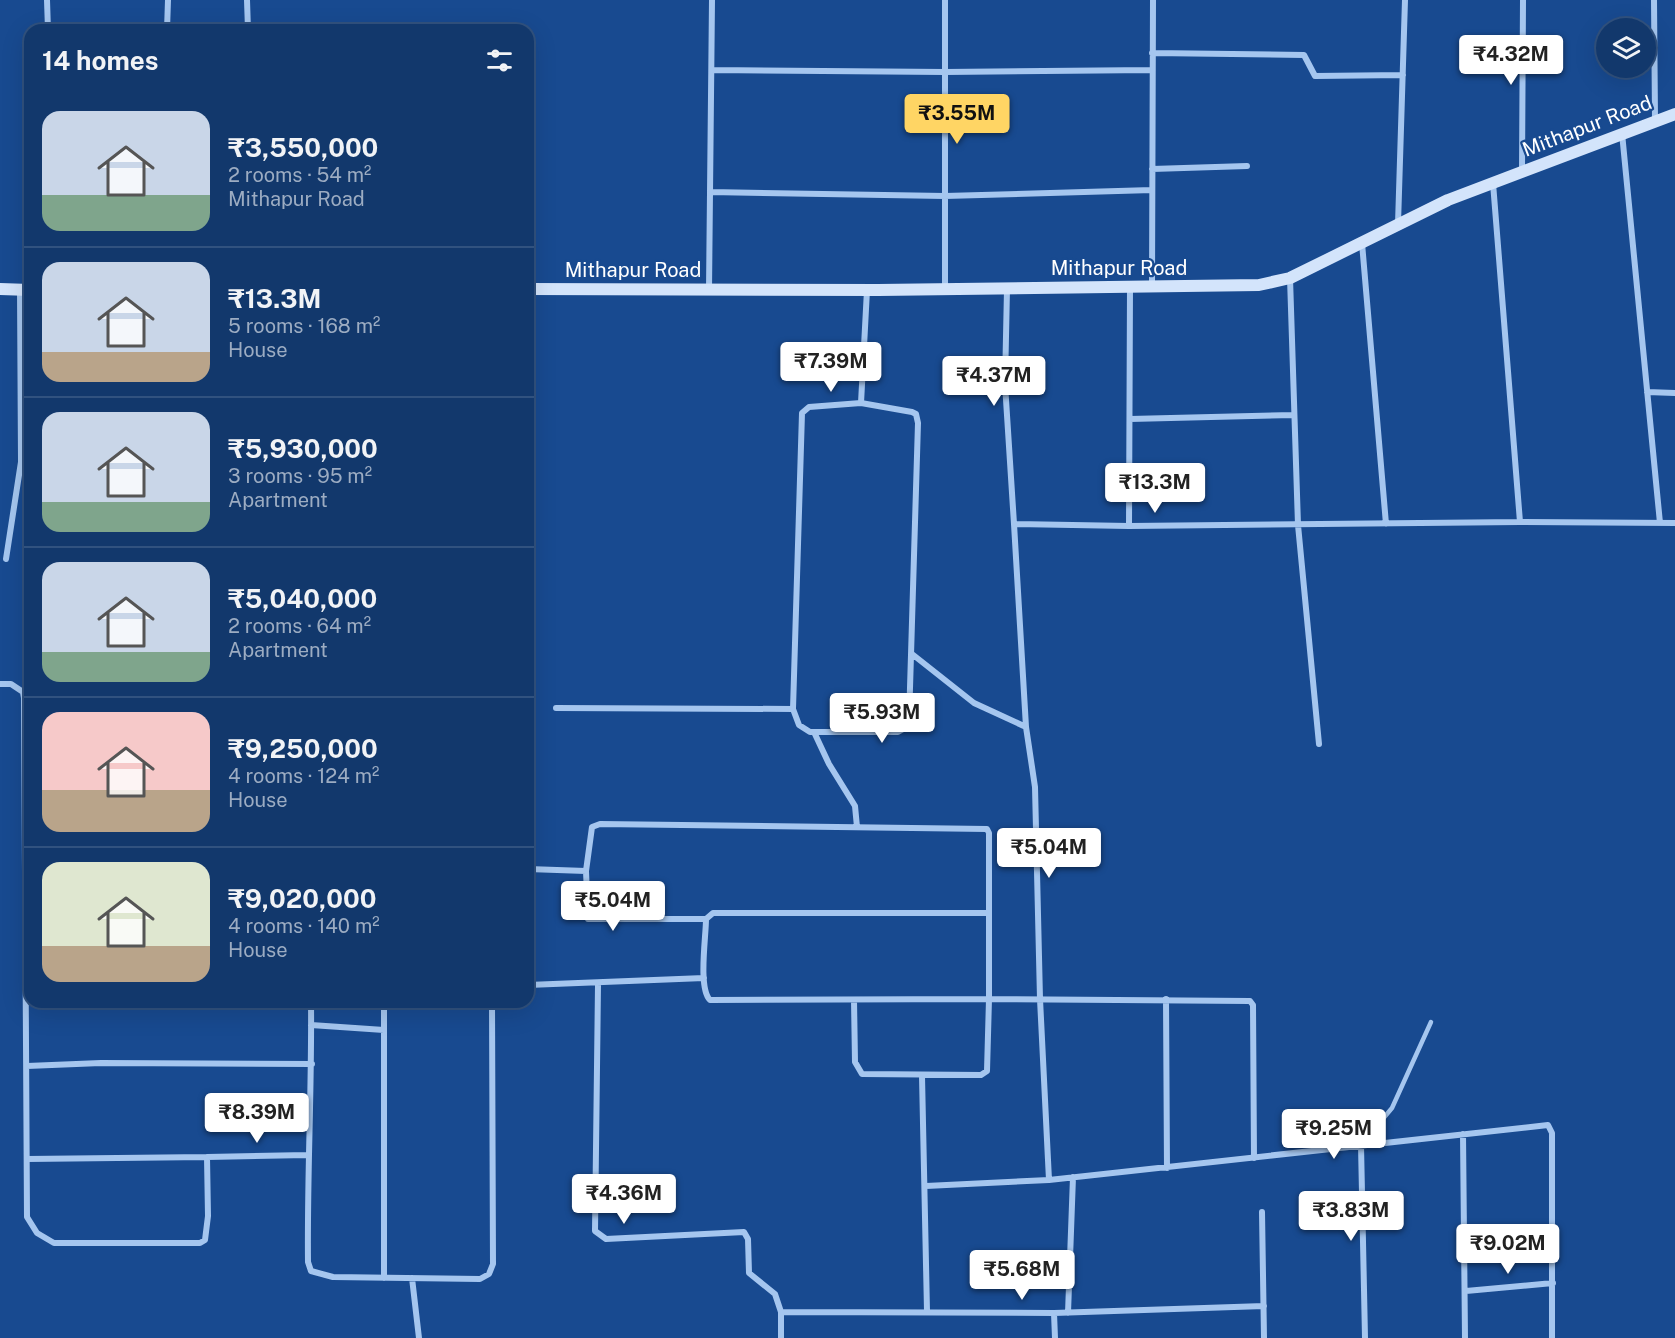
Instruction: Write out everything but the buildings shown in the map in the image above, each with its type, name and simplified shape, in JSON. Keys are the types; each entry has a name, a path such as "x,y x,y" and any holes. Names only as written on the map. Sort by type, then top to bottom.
{"street":[{"path":"47,0 48,24"},
{"path":"168,0 168,24"},
{"path":"248,0 248,24"},
{"path":"709,290 712,0"},
{"path":"945,0 945,290"},
{"path":"1152,288 1153,0"},
{"path":"1398,225 1405,0"},
{"path":"1522,171 1523,0"},
{"path":"1654,0 1655,119"},
{"path":"1152,53 1304,55 1315,76 1403,75"},
{"path":"712,70 945,72 1152,70"},
{"name":"Mithapur Road","path":"534,289 945,290 1259,285 1290,278 1448,200 1655,119 1675,114"},
{"path":"1622,132 1660,524"},
{"path":"1152,169 1247,166"},
{"path":"1493,183 1520,522"},
{"path":"710,192 945,196 1152,190"},
{"path":"1362,242 1386,524"},
{"path":"1290,278 1298,525 1319,744"},
{"path":"1129,526 1130,288"},
{"path":"0,289 24,290"},
{"path":"1007,289 1005,384 1026,727 1035,787 1040,999 1049,1180"},
{"path":"861,403 867,290"},
{"path":"6,559 20,469 24,326"},
{"path":"1647,392 1675,393"},
{"path":"861,403 904,410 917,416 912,654 910,711 908,724 904,730 898,732 814,732 802,730 793,709 802,413 809,407 861,403"},
{"path":"1130,419 1294,415"},
{"path":"1014,524 1129,526 1520,522 1675,524"},
{"path":"912,654 974,703 1026,727"},
{"path":"0,684 21,689 24,698"},
{"path":"556,708 793,709"},
{"path":"814,732 829,764 855,806 857,827"},
{"path":"854,1000 855,1062 858,1071 862,1074 981,1075 987,1071 989,913 987,829 600,824 590,830 586,871 586,914 589,920 706,919 715,913 989,913"},
{"path":"534,869 586,871"},
{"path":"706,919 704,978 706,994 710,1000 1245,999 1253,1005 1254,1158"},
{"path":"534,985 598,985 704,978"},
{"path":"598,985 594,1231 606,1239 744,1232 748,1239 750,1274 773,1290 781,1312 781,1338"},
{"path":"1166,999 1167,1168"},
{"path":"27,1008 27,1217 31,1227 46,1240 54,1244 201,1243 206,1236 208,1216 207,1157"},
{"path":"311,1008 312,1064 307,1155 308,1262 311,1271 333,1277 480,1279 492,1270 492,1008"},
{"path":"384,1008 384,1278"},
{"path":"311,1025 384,1030"},
{"path":"27,1066 101,1062 312,1064"},
{"path":"922,1076 927,1311"},
{"path":"926,1186 1049,1180 1542,1124 1550,1126 1552,1133 1552,1338"},
{"path":"1463,1134 1465,1338"},
{"path":"1361,1145 1365,1338"},
{"path":"27,1159 307,1155"},
{"path":"1068,1313 1073,1177"},
{"path":"1262,1212 1264,1338"},
{"path":"412,1278 419,1338"},
{"path":"1466,1291 1553,1283"},
{"path":"781,1312 1068,1313 1264,1306"},
{"path":"1054,1313 1055,1338"}],"lane":[{"path":"1361,1145 1392,1108 1431,1022"}]}
